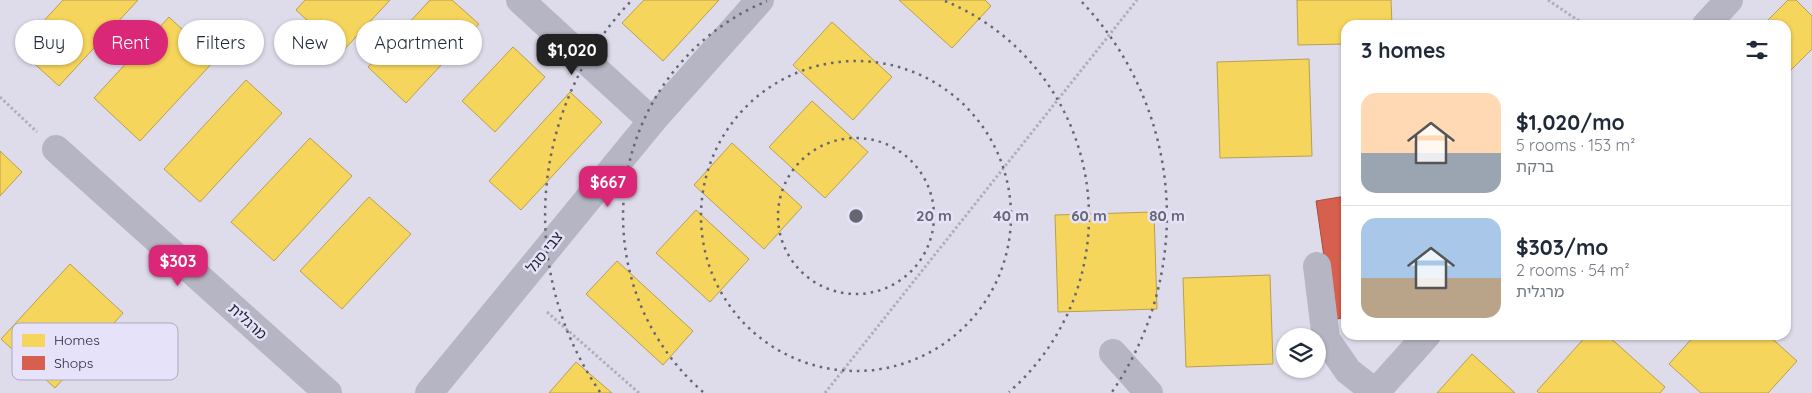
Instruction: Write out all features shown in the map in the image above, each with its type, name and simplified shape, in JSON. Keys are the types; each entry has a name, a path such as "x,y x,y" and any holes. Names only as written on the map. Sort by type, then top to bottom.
{"street":[{"path":"520,0 652,121"},
{"name":"צבי סגל","path":"429,393 652,121 760,0"},
{"path":"1711,20 1729,0"},
{"name":"מרגלית","path":"56,149 328,393"},
{"path":"1317,266 1326,339 1348,371 1375,393 1423,340"},
{"path":"1114,353 1148,393"}],"path":[{"path":"825,393 1137,0"},
{"path":"1548,0 1578,20"},
{"path":"0,97 56,149"},
{"path":"547,312 639,393"}],"building: Homes":[{"path":"63,0 138,0 120,20 93,20 93,49 83,60 83,20 45,20"},
{"path":"305,0 390,0 372,20 356,20 356,37 346,48 346,20 307,20 296,10"},
{"path":"430,0 452,0 474,20 411,20"},
{"path":"644,0 719,0 663,61 622,23"},
{"path":"899,0 985,0 991,6 952,48"},
{"path":"1297,0 1391,0 1392,20 1341,20 1341,44 1298,45"},
{"path":"1788,0 1796,0 1812,16 1812,49 1791,70 1791,20 1768,20"},
{"path":"169,17 178,25 178,65 210,65 140,141 94,98 125,65 168,65 168,20 166,20"},
{"path":"832,22 892,77 853,120 793,65"},
{"path":"513,47 545,77 495,132 462,101"},
{"path":"1309,59 1312,156 1220,158 1217,62"},
{"path":"36,65 78,65 59,86"},
{"path":"370,65 441,65 406,103 368,67"},
{"path":"246,80 282,113 200,202 164,169"},
{"path":"570,92 602,122 521,210 489,181"},
{"path":"812,101 868,152 825,198 769,147"},
{"path":"310,138 352,176 274,261 231,222"},
{"path":"732,143 802,207 764,249 694,185"},
{"path":"0,151 22,172 0,196"},
{"path":"369,197 411,234 342,309 300,271"},
{"path":"696,210 749,259 710,302 656,253"},
{"path":"1154,212 1157,309 1058,312 1055,215"},
{"path":"617,261 693,331 663,365 586,294"},
{"path":"70,264 123,313 114,323 16,323"},
{"path":"1270,275 1273,364 1186,367 1183,278"},
{"path":"12,327 12,349 1,339"},
{"path":"1583,340 1613,340 1665,387 1660,393 1539,393 1537,391"},
{"path":"1691,340 1774,340 1797,361 1768,393 1701,393 1669,364"},
{"path":"1472,354 1515,393 1437,393"},
{"path":"576,362 612,393 549,393"},
{"path":"46,380 62,380 55,388"}],"building: Shops":[{"path":"1341,197 1341,318 1333,320 1316,201"}]}
